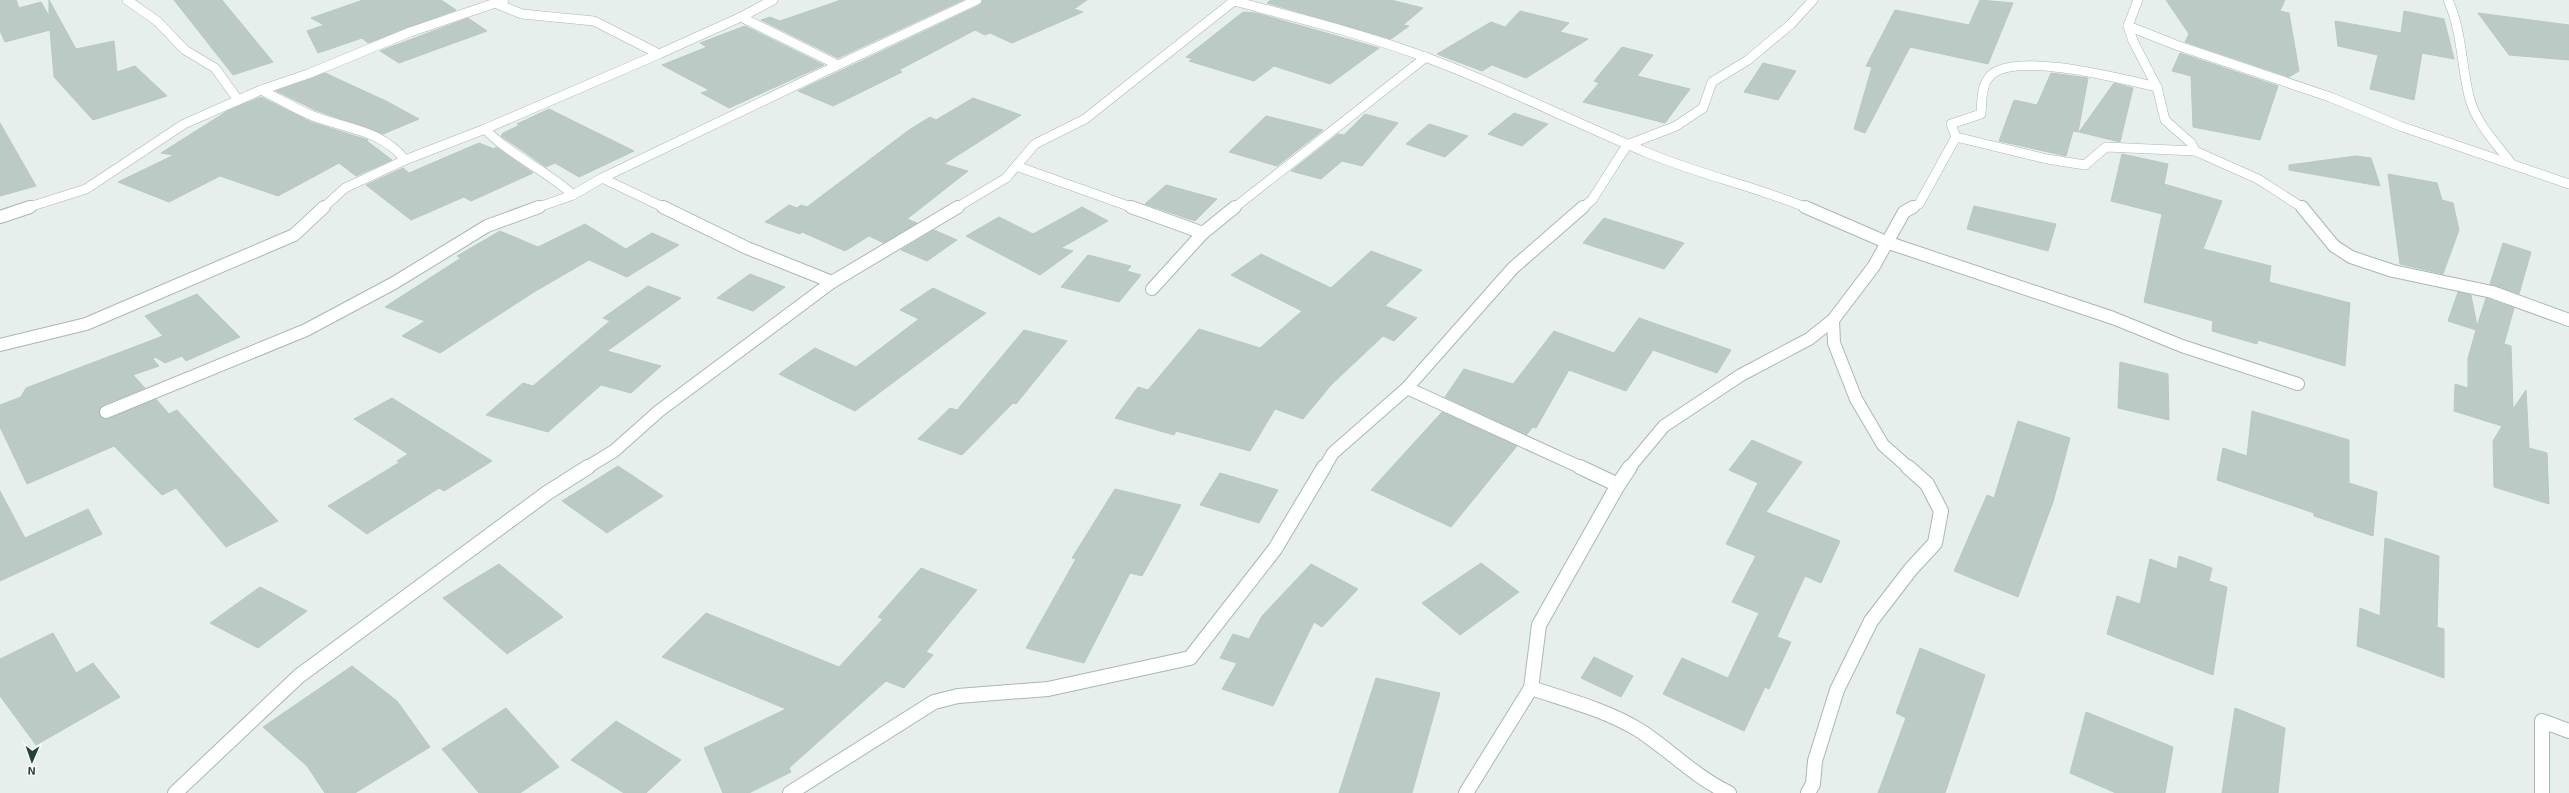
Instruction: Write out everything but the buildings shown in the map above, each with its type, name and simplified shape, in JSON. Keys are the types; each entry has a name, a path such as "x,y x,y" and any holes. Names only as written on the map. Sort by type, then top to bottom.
{"street":[{"path":"127,0 157,21 185,50 215,68 238,100"},
{"path":"0,345 28,340 86,324 294,235 345,188 405,160 566,96 741,17 773,0"},
{"path":"106,412 306,330 394,283 487,226 573,195 602,178 977,0"},
{"path":"175,793 299,676 547,493 614,451 659,411 832,282 1006,178 1035,144 1085,119 1235,0 1348,31 1426,57 1542,105 1627,145 1702,172 1776,195 1886,242 2113,318 2182,346 2298,384"},
{"path":"790,793 934,702 958,696 1048,689 1190,658 1276,549 1333,453 1407,388 1513,268 1592,200 1627,145 1676,126 1703,108 1712,82 1748,60 1791,24 1813,0"},
{"path":"2138,0 2128,26 2133,41 2157,87 2165,120 2191,143 2196,151"},
{"path":"2448,0 2457,20 2469,98 2480,124 2511,163"},
{"path":"0,217 86,189 184,124 238,100 308,74 410,32 499,2 522,14 594,21 659,54"},
{"path":"741,17 838,65"},
{"path":"2128,26 2176,45 2330,97 2400,126 2569,184"},
{"path":"1152,289 1204,233 1426,57"},
{"path":"1956,137 1950,124 1981,114 1982,88 1994,72 2003,67 2032,65 2079,71 2157,87"},
{"path":"262,90 313,116 386,140 400,150 405,160"},
{"path":"485,129 495,141 560,182 573,195"},
{"path":"1956,137 2047,159 2085,165 2106,147 2196,151 2226,164 2294,200 2312,218 2329,240 2349,256 2392,271 2474,287 2540,307 2569,320"},
{"path":"1466,793 1502,732 1532,688 1539,625 1618,485 1664,426 1741,375 1809,339 1833,320 1874,266 1904,212 1919,204 1956,137"},
{"path":"1016,166 1204,233"},
{"path":"602,178 747,248 832,282"},
{"path":"1808,793 1813,784 1815,761 1837,690 1871,621 1911,570 1936,543 1940,512 1927,484 1883,445 1856,399 1834,343 1833,320"},
{"path":"1407,388 1618,485"},
{"path":"1532,688 1609,714 1652,738 1714,787 1729,793"},
{"path":"2542,793 2542,721 2569,731"}]}
